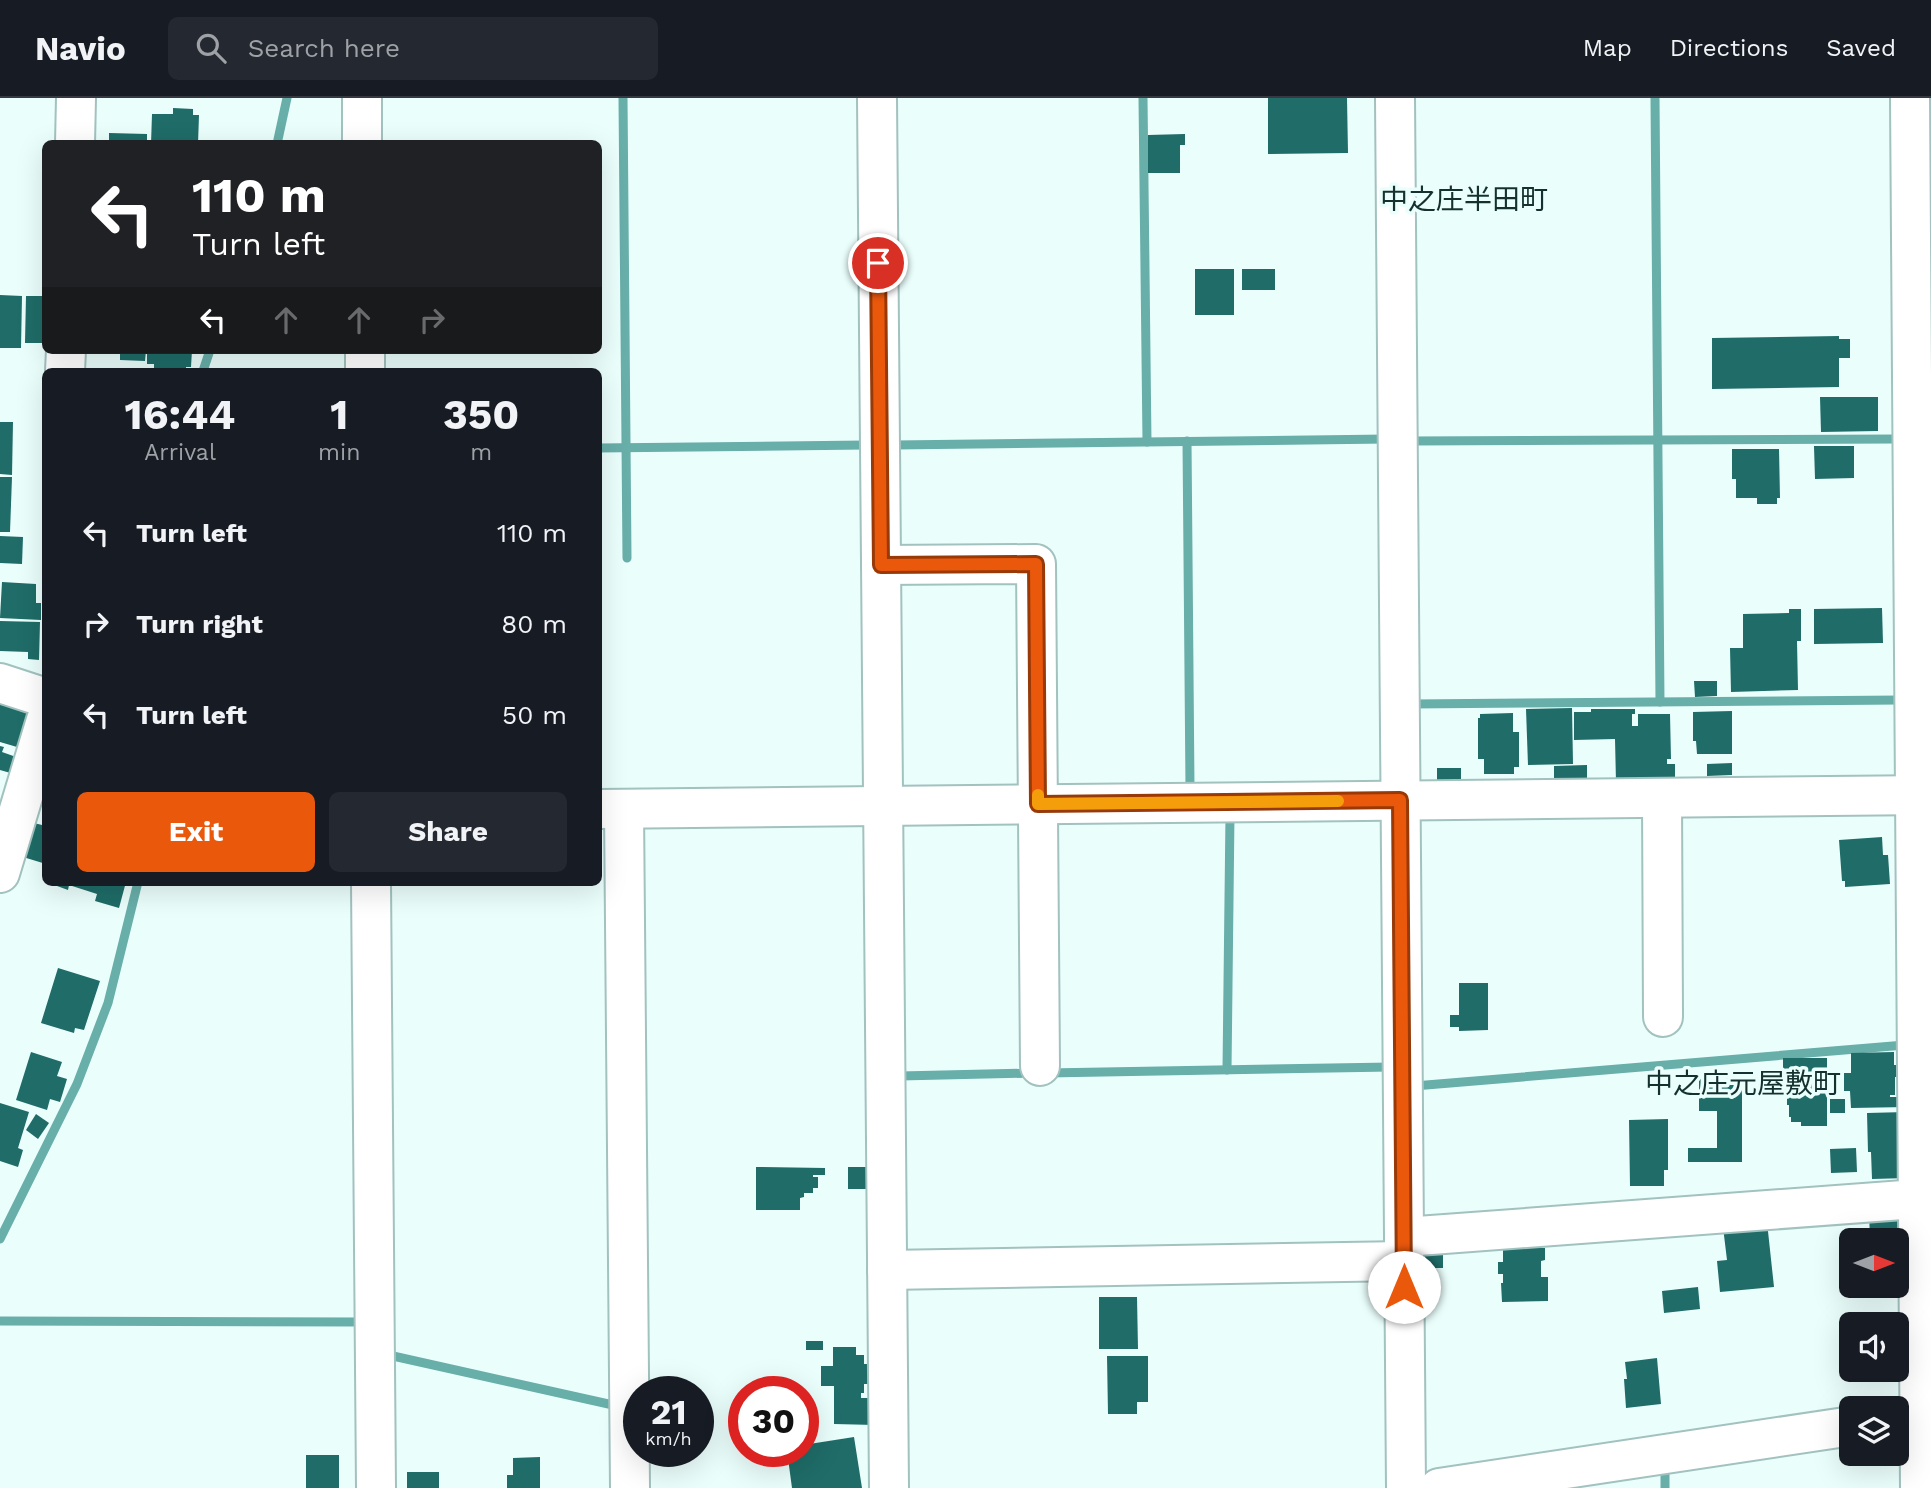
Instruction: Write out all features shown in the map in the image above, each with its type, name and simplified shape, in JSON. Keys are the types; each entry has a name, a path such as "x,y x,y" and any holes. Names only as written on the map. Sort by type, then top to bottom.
{"street":[{"path":"75,140 76,98"},
{"path":"362,98 362,140"},
{"path":"877,98 889,1488"},
{"path":"1395,98 1406,1488"},
{"path":"1910,98 1923,795 1924,1199 1916,1417 1920,1488"},
{"path":"881,565 1036,564 1040,1066"},
{"path":"0,683 42,697"},
{"path":"0,873 42,733"},
{"path":"630,1488 611,809 1923,795"},
{"path":"1662,797 1663,1017"},
{"path":"371,886 376,1488"},
{"path":"887,1270 1404,1249 1924,1199"},
{"path":"1439,1488 1839,1428"}],"building":[{"path":"1268,98 1347,98 1348,153 1268,154"},
{"path":"173,108 193,109 193,115 199,115 198,140 151,140 152,114 173,114"},
{"path":"109,133 147,134 147,140 109,140"},
{"path":"1185,134 1185,145 1180,145 1180,173 1148,173 1148,135"},
{"path":"1195,269 1234,269 1234,315 1195,315"},
{"path":"1242,269 1275,269 1275,290 1242,290"},
{"path":"0,295 22,296 21,348 0,348"},
{"path":"26,296 42,296 42,343 25,343"},
{"path":"1839,336 1839,339 1850,339 1850,358 1839,358 1839,387 1712,389 1712,338"},
{"path":"120,354 146,354 145,361 120,360"},
{"path":"147,354 192,354 191,367 154,368 154,364 147,364"},
{"path":"1820,397 1878,397 1878,431 1821,432"},
{"path":"0,422 13,422 12,475 0,474"},
{"path":"1814,446 1854,446 1854,478 1815,479"},
{"path":"1732,449 1779,449 1780,498 1777,498 1777,504 1757,504 1757,498 1736,498 1736,479 1732,479"},
{"path":"0,477 12,477 10,532 0,532"},
{"path":"0,536 23,537 22,564 0,563"},
{"path":"2,582 36,584 36,603 41,603 41,620 0,618"},
{"path":"1882,608 1883,643 1814,644 1814,609"},
{"path":"1789,609 1801,609 1801,641 1797,641 1798,690 1731,692 1730,648 1743,648 1743,614 1789,613"},
{"path":"0,621 40,622 39,660 28,659 28,652 0,651"},
{"path":"1694,681 1717,681 1717,696 1695,697"},
{"path":"0,697 30,706 25,723 30,725 25,739 20,738 17,747 0,742"},
{"path":"1572,708 1573,764 1528,765 1526,709"},
{"path":"1591,709 1635,709 1632,726 1638,726 1638,714 1670,714 1671,759 1667,759 1667,764 1675,764 1675,784 1616,782 1615,739 1574,740 1574,712 1591,712"},
{"path":"1732,711 1732,754 1697,754 1696,741 1693,741 1693,712"},
{"path":"1513,713 1513,732 1519,732 1519,767 1514,767 1514,774 1484,774 1484,759 1478,759 1478,718 1480,714"},
{"path":"0,746 4,747 2,752 19,758 14,774 0,770"},
{"path":"1732,763 1732,775 1707,776 1707,764"},
{"path":"1587,765 1587,787 1554,787 1554,766"},
{"path":"1437,768 1461,768 1461,790 1437,790"},
{"path":"34,823 42,825 42,863 23,857"},
{"path":"1882,837 1883,855 1888,855 1890,884 1845,887 1845,881 1842,881 1839,840"},
{"path":"72,886 125,886 119,908 95,901 97,894"},
{"path":"58,968 100,981 84,1030 75,1028 74,1033 41,1023"},
{"path":"1459,983 1488,983 1488,1030 1459,1031 1459,1027 1450,1027 1450,1015 1459,1015"},
{"path":"31,1052 62,1062 57,1076 67,1079 60,1102 50,1099 47,1110 16,1100"},
{"path":"1894,1052 1894,1065 1899,1065 1899,1077 1895,1077 1895,1095 1890,1097 1907,1097 1907,1107 1851,1108 1850,1091 1844,1091 1844,1073 1851,1073 1851,1053"},
{"path":"1783,1058 1827,1058 1827,1126 1801,1126 1801,1122 1791,1122 1787,1095 1783,1095"},
{"path":"1699,1078 1742,1078 1742,1162 1688,1162 1688,1148 1717,1148 1717,1111 1699,1111"},
{"path":"1830,1099 1845,1099 1845,1113 1830,1113"},
{"path":"0,1103 29,1112 18,1148 23,1150 18,1167 0,1161"},
{"path":"1906,1112 1908,1178 1872,1179 1867,1113"},
{"path":"36,1114 49,1123 38,1139 26,1130"},
{"path":"1668,1119 1668,1170 1664,1170 1664,1186 1630,1186 1629,1120"},
{"path":"1856,1148 1857,1172 1831,1173 1830,1149"},
{"path":"756,1167 825,1168 825,1175 813,1175 818,1177 818,1188 813,1188 813,1193 804,1193 804,1197 800,1198 800,1210 756,1210"},
{"path":"848,1167 873,1167 873,1189 848,1189"},
{"path":"1905,1210 1905,1228 1870,1228 1869,1211"},
{"path":"1767,1222 1774,1287 1720,1292 1717,1261 1727,1260 1723,1227"},
{"path":"1503,1239 1545,1248 1545,1260 1541,1261 1541,1277 1548,1277 1548,1301 1502,1302 1503,1274 1498,1274 1498,1262 1503,1262"},
{"path":"1416,1247 1443,1247 1443,1268 1416,1268"},
{"path":"1698,1287 1700,1309 1664,1313 1662,1291"},
{"path":"1099,1297 1137,1297 1138,1349 1099,1349"},
{"path":"806,1341 823,1341 823,1350 806,1350"},
{"path":"833,1347 856,1347 856,1355 864,1355 864,1364 874,1364 874,1384 864,1384 861,1398 875,1398 875,1425 834,1424 834,1386 821,1386 821,1366 833,1366"},
{"path":"1107,1356 1148,1356 1148,1402 1137,1402 1137,1414 1108,1414"},
{"path":"1657,1358 1661,1404 1626,1408 1625,1362"},
{"path":"854,1437 862,1488 792,1488 789,1467 819,1467 819,1442"},
{"path":"306,1455 339,1455 339,1488 306,1488"},
{"path":"540,1457 540,1488 507,1488 507,1475 513,1475 513,1458"},
{"path":"407,1472 439,1472 439,1488 407,1488"}],"waterway":[{"path":"278,140 287,98"},
{"path":"623,98 627,558"},
{"path":"1143,98 1147,442"},
{"path":"1655,98 1660,702"},
{"path":"204,368 209,354"},
{"path":"895,445 1387,439"},
{"path":"1409,441 1897,439"},
{"path":"1187,441 1190,788 1197,788"},
{"path":"602,448 865,445"},
{"path":"1412,702 1901,700"},
{"path":"1227,1070 1230,814"},
{"path":"0,1239 77,1084 108,1003 137,886"},
{"path":"1414,1086 1905,1045"},
{"path":"1047,1073 1391,1067"},
{"path":"900,1076 1033,1073"},
{"path":"0,1321 364,1322"},
{"path":"384,1354 622,1407"},
{"path":"1665,1469 1665,1488"}],"slow traffic":[{"path":"1038,795 1038,804 1338,801"}],"district":[{"name":"中之庄半田町","path":"1464,199"},
{"name":"中之庄元屋敷町","path":"1743,1083"}],"route":[{"path":"878,263 881,565 1036,564 1038,804 1400,800 1404,1287"}]}
